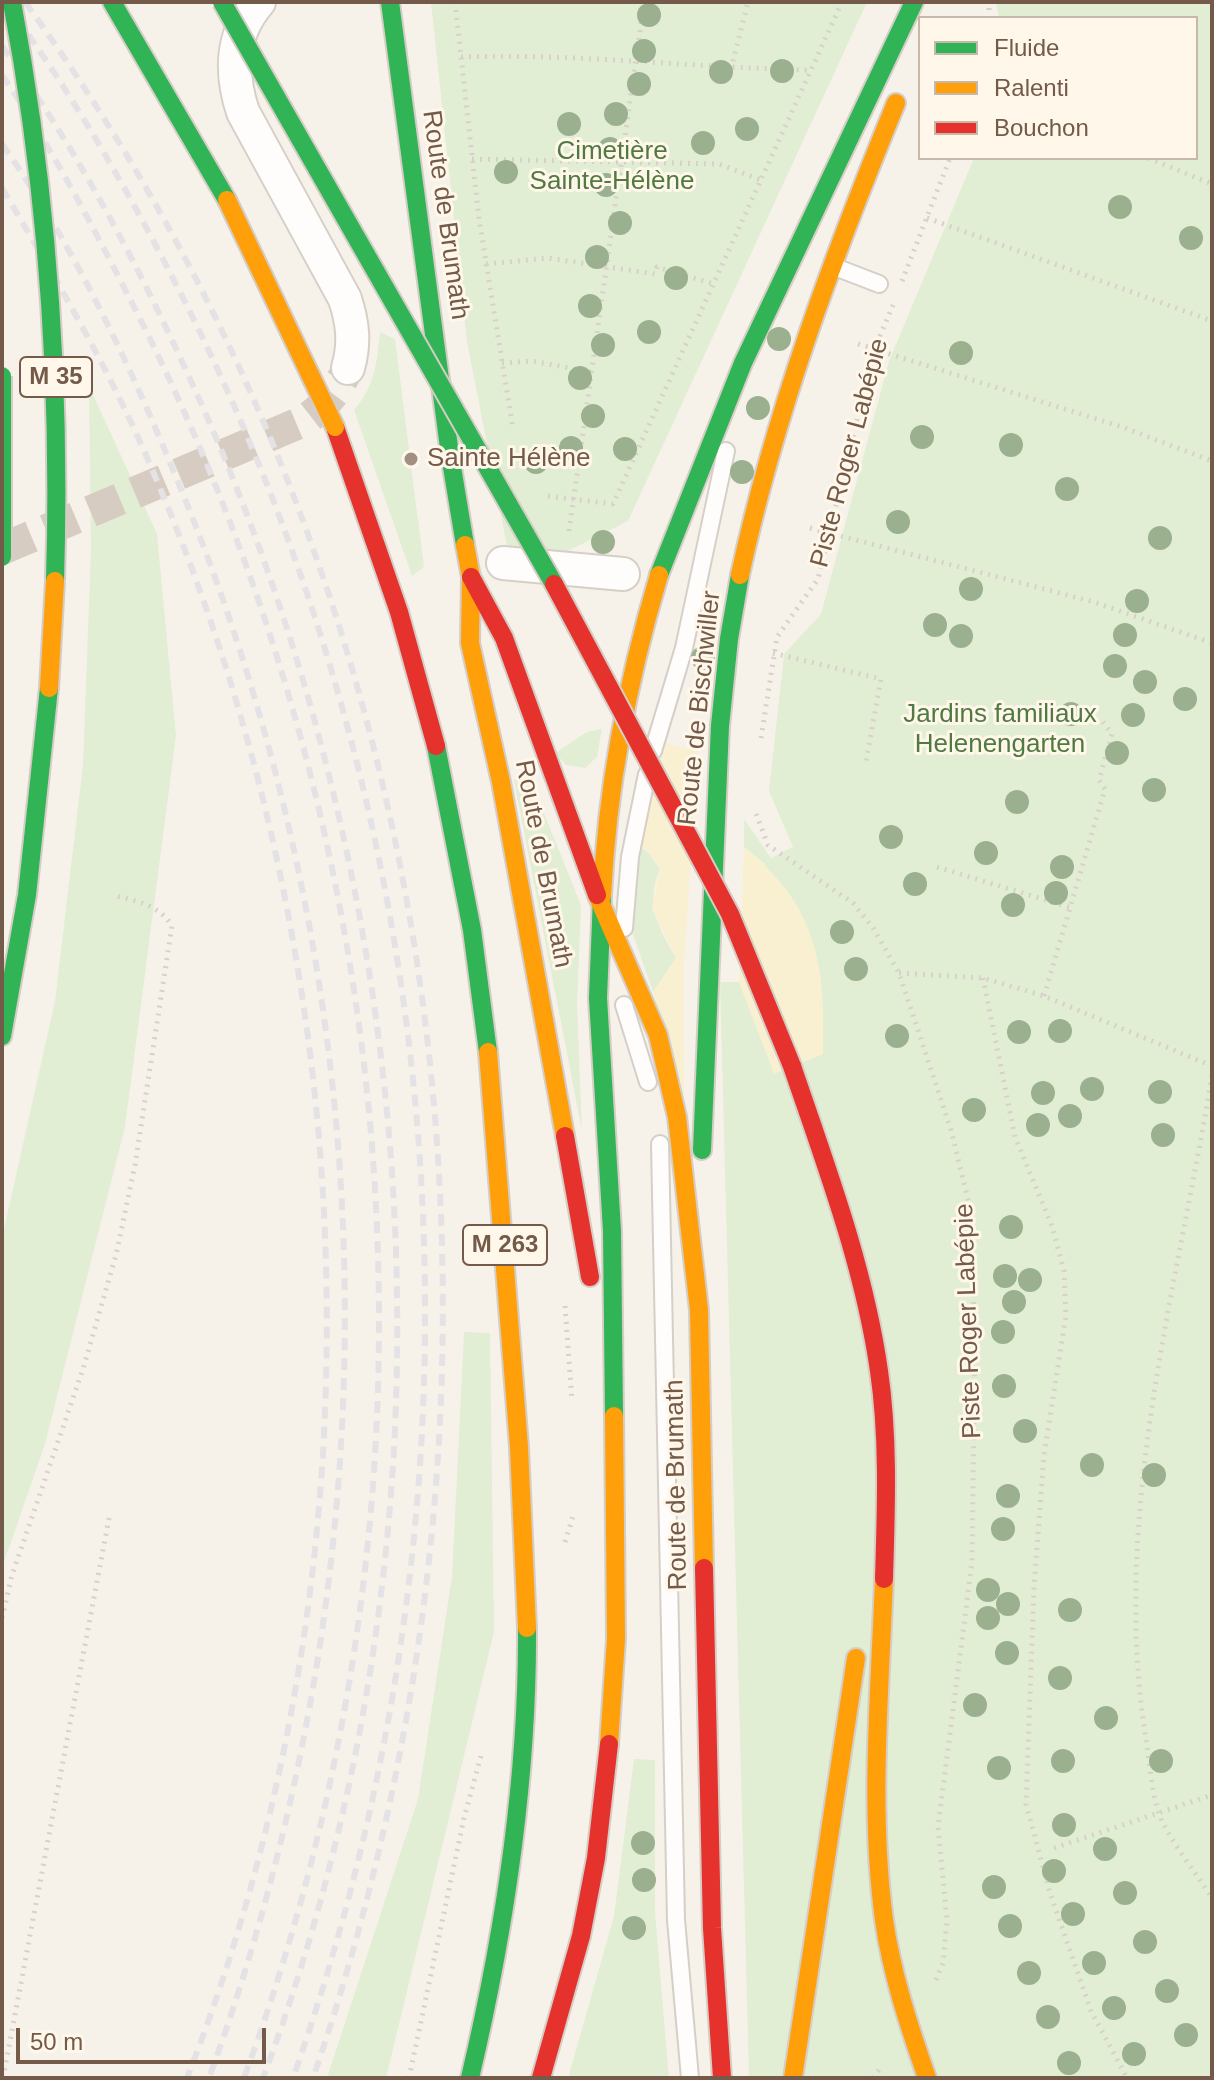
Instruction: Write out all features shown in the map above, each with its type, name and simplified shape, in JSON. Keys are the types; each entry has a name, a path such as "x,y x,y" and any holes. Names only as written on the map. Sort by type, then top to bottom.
{"main road":[{"name":"M 35","path":"2,1036 27,895 49,688 60,454 52,263 26,67 12,2"},
{"name":"M 263","path":"112,2 133,33 227,200 335,427 394,588 450,809 472,932 498,1155 525,1563 526,1696 507,1899 470,2078"},
{"name":"Route de Brumath","path":"390,2 450,455 471,577 470,643 510,828 593,1301 614,1446"},
{"path":"601,906 604,853 616,764 652,590 743,363 914,2"},
{"path":"252,4 530,540 730,914 792,1066 810,1121 853,1255 873,1336 884,1414 887,1497 880,1700 881,1878 887,1946 916,2054 927,2078"},
{"name":"Route de Bischwiller","path":"699,1310 705,971 725,662 753,517 820,258 902,89"},
{"name":"M 35","path":"2,376 2,557"},
{"name":"Route de Brumath","path":"471,577 504,638 601,906 658,1035 677,1117 699,1310 712,1928 722,2078"},
{"path":"554,778 587,781 616,764"},
{"name":"Route de Brumath","path":"541,2078 581,1936 606,1787 616,1639 612,1231 601,1089 601,906"},
{"path":"810,1121 844,1256 861,1384"},
{"path":"793,2078 846,1739 858,1633"}],"street":[{"path":"252,4 235,56 237,93 243,112 345,299 353,325 353,349 348,368"},
{"path":"503,563 623,574"}],"lane":[{"path":"823,193 820,258 879,284"},
{"path":"601,1089 624,1005 630,857 640,801 684,648 743,363"},
{"path":"471,577 519,725 600,936 654,1103"},
{"path":"658,1132 676,1920 690,2078"}],"path":[{"path":"455,2 486,264 513,435"},
{"path":"568,539 644,2"},
{"path":"731,69 748,2"},
{"path":"535,495 613,504 842,2"},
{"path":"461,57 541,54 731,69 811,70"},
{"path":"472,159 719,164 761,180"},
{"name":"Piste Roger Labépie","path":"758,751 777,637 818,579 874,350 949,160"},
{"path":"1153,160 1212,184"},
{"path":"927,218 1212,321"},
{"path":"486,264 548,258 655,274 657,267 714,284"},
{"path":"858,344 1125,428 1212,461"},
{"path":"502,363 532,361 591,372"},
{"path":"810,528 1094,602 1212,643"},
{"path":"773,653 881,679 866,761"},
{"path":"1044,996 1105,789 1099,780 1112,734 1103,722"},
{"name":"Piste Roger Labépie","path":"753,805 768,845 853,903 873,928 899,973 951,1130 969,1204 975,1334 972,1562 938,1827 947,1920 943,1963 933,1987"},
{"path":"937,867 1072,908"},
{"path":"2,1618 12,1575 83,1369 116,1255 152,1059 172,926 165,914 140,902 116,896"},
{"path":"899,973 983,978 1044,996 1212,1066"},
{"path":"983,978 1015,1137 1052,1226 1064,1271 1066,1315 1044,1455 1034,1587 1026,1804 1050,1893 1091,2011 1127,2078"},
{"path":"1212,1075 1165,1323 1144,1472 1134,1582 1139,1697 1158,1813 1212,1898"},
{"path":"3,2078 110,1513"},
{"path":"409,2078 464,1818 481,1756"},
{"path":"1054,1848 1212,1795"}],"green space":[{"name":"Cimetière Sainte-Hélène","path":"431,2 867,2 628,521 566,552 507,546 467,342"},
{"name":"Jardins familiaux Helenengarten","path":"996,2 1212,2 1212,2078 749,2078 720,982 739,982 765,864 744,847 744,819 771,858 793,847 769,791 784,654 821,614 889,361 973,160 1198,160 1198,16 999,16"},
{"path":"380,332 395,339 424,567 412,576 354,410 371,383"},
{"path":"89,386 157,534 176,736 125,1127 45,1444 2,1568 2,1238 55,1001 83,765 91,549"},
{"path":"602,729 597,757 585,768 566,765 555,753 587,732"},
{"path":"527,771 581,905 577,1005 582,1131 514,780"},
{"path":"638,846 648,852 660,869 654,904 664,936 676,958 653,992 632,932"},
{"path":"464,1332 490,1333 494,1632 386,2078 327,2078 418,1799 452,1577"},
{"path":"634,1759 655,1760 655,1911 669,2078 568,2078 614,1916"}],"sand":[{"path":"665,743 698,751 684,966 684,1109 653,992 676,958 652,909 660,868 649,852 638,846"},
{"path":"744,847 788,892 802,915 819,965 823,1054 774,1074 739,982"}],"tunnel":[{"path":"2,549 304,421 330,398 348,368"}],"railway":[{"path":"5,2 83,117 152,239 195,322 285,532 353,747 398,967 422,1190 423,1414 402,1638 358,1859 293,2078"},
{"path":"25,2 173,235 288,482 371,739 423,1004 443,1273 431,1544 387,1813 313,2078"},
{"path":"2,46 87,177 160,316 204,410 281,610 339,816 377,1026 396,1238 394,1452 371,1664 328,1873 263,2078"},
{"path":"2,75 55,159 132,303 227,513 299,731 348,953 374,1179 377,1406 357,1633 312,1857 244,2078"},
{"path":"2,144 56,229 105,318 187,504 254,696 303,892 333,1090 345,1289 338,1488 313,1687 270,1884 209,2078"},
{"path":"2,188 81,325 135,431 223,660 277,859 311,1063 326,1269 321,1476 297,1681 252,1882 187,2078"}],"traffic: fast":[{"path":"12,2 35,146 49,290 56,435 55,581"},
{"path":"112,2 227,200"},
{"path":"222,2 554,584"},
{"path":"390,2 450,455 465,545"},
{"path":"659,575 743,363 914,2"},
{"path":"2,376 2,557"},
{"path":"702,1150 720,726 729,639 740,575"},
{"path":"2,1036 27,895 49,688"},
{"path":"436,746 472,930 488,1052"},
{"path":"602,896 598,998 612,1231 614,1416"},
{"path":"470,2078 494,1967 512,1855 523,1742 527,1628"}],"traffic: slow":[{"path":"740,575 788,395 850,219 896,103"},
{"path":"227,200 335,427"},
{"path":"465,545 471,577 470,643 501,782 565,1136"},
{"path":"602,896 609,815 621,734 659,575"},
{"path":"49,688 55,581"},
{"path":"597,895 658,1035 677,1117 699,1310 704,1568"},
{"path":"488,1052 519,1447 527,1628"},
{"path":"609,1744 616,1639 614,1416"},
{"path":"884,1579 876,1792 880,1878 892,1961 927,2078"},
{"path":"793,2078 856,1658"}],"traffic: jam":[{"path":"335,427 399,612 436,746"},
{"path":"471,577 504,638 597,895"},
{"path":"554,584 730,914 792,1066"},
{"path":"792,1066 854,1255 879,1371 886,1475 884,1579"},
{"path":"565,1136 590,1277"},
{"path":"704,1568 712,1928 722,2078"},
{"path":"541,2078 581,1936 596,1858 609,1744"}],"place":[{"name":"Sainte Hélène","path":"411,459"}]}
